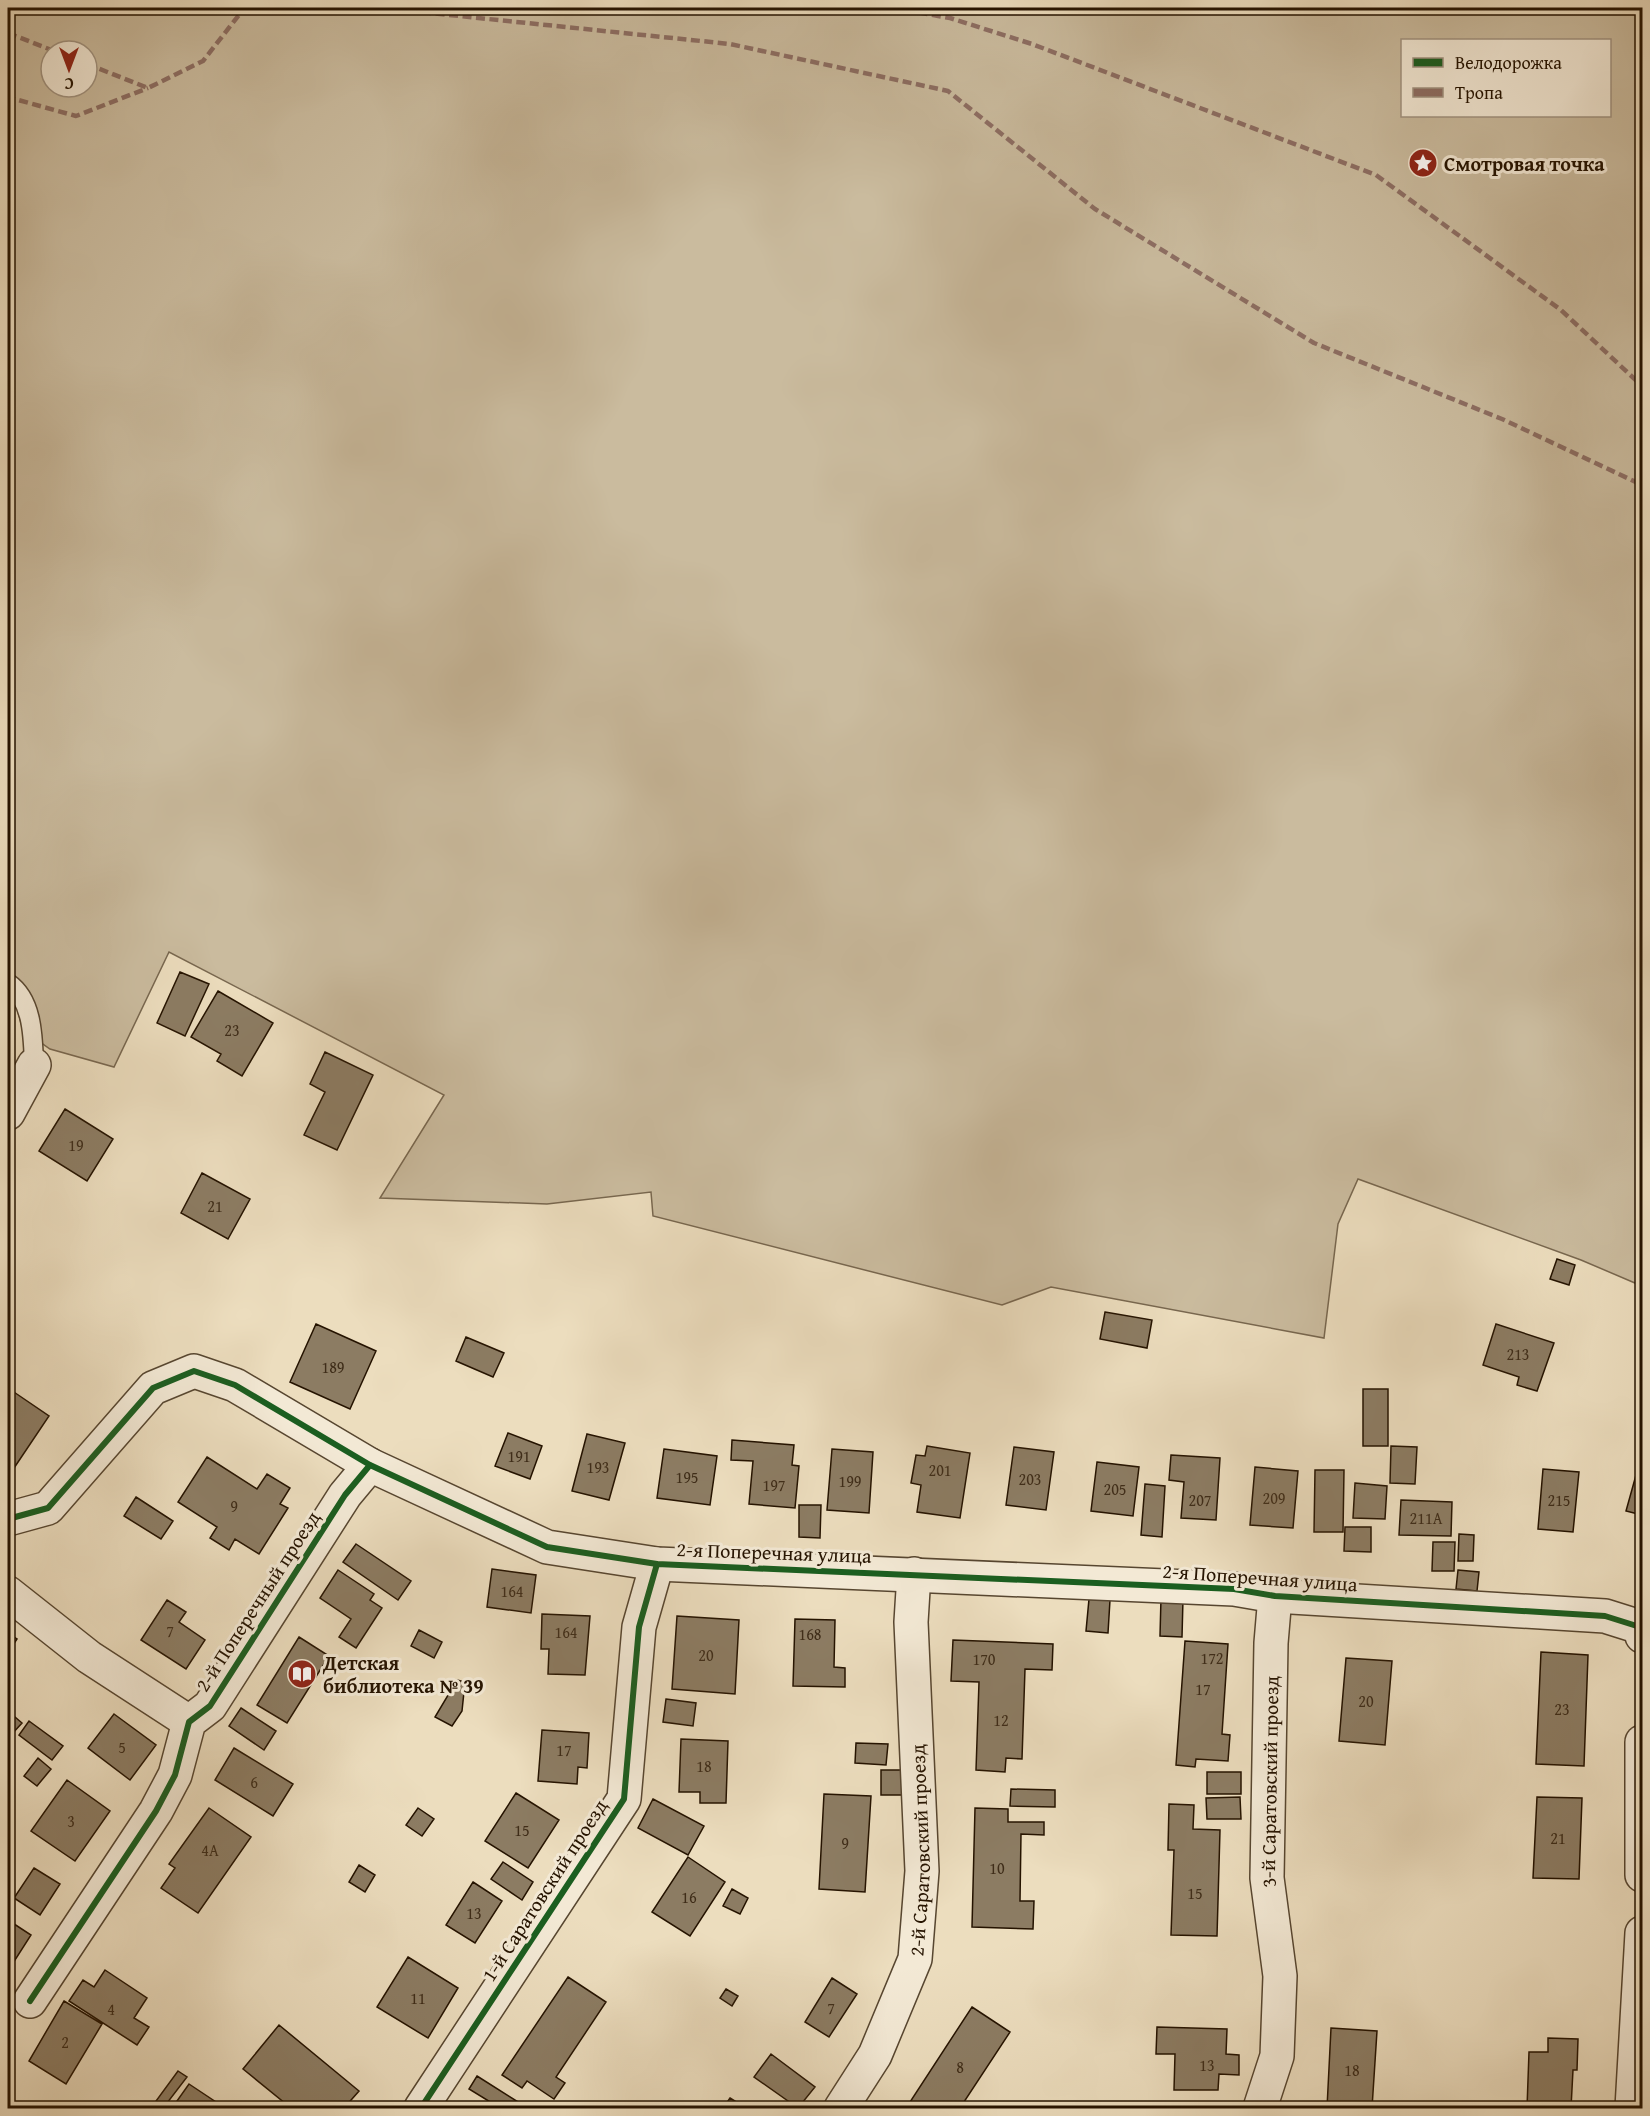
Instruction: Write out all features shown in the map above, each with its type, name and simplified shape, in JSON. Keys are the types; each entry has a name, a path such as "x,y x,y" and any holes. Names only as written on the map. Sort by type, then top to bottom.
{"street":[{"path":"8,1113 34,1065"},
{"name":"2-я Поперечная улица","path":"8,1519 48,1508 153,1388 194,1371 235,1385 370,1464 547,1547 657,1564 1234,1589 1275,1596 1605,1616 1641,1632"},
{"name":"2-й Поперечный проезд","path":"189,1722 210,1706 345,1495 370,1464"},
{"name":"1-й Саратовский проезд","path":"421,2109 624,1799 639,1627 657,1564"},
{"name":"2-й Саратовский проезд","path":"841,2109 875,2055 915,1959 922,1872 911,1622 914,1574"},
{"path":"8,1593 90,1657 189,1722 175,1775 156,1811 30,2001"},
{"name":"3-й Саратовский проезд","path":"1260,2109 1277,2056 1280,1976 1267,1878 1271,1643 1275,1596"},
{"path":"1642,1742 1642,1875"},
{"path":"1632,2109 1642,1933"}],"lane":[{"path":"8,983 19,991 33,1030 34,1065"}],"shaded area":[{"path":"8,8 1642,8 1642,1286 1581,1260 1358,1179 1338,1224 1324,1338 1051,1287 1002,1305 653,1216 651,1192 547,1204 380,1198 444,1095 169,952 114,1067 50,1049 23,1030 13,994 8,991"}],"building":[{"path":"180,972 209,984 185,1036 157,1023"},
{"path":"218,991 273,1023 242,1076 217,1061 221,1054 191,1037"},
{"path":"325,1052 373,1075 337,1150 304,1135 325,1092 310,1084"},
{"path":"65,1109 113,1139 87,1181 39,1151"},
{"path":"202,1173 250,1199 228,1239 181,1213"},
{"path":"1557,1259 1575,1265 1569,1285 1550,1279"},
{"path":"1105,1312 1152,1320 1147,1348 1100,1339"},
{"path":"316,1324 376,1351 350,1409 290,1382"},
{"path":"1496,1324 1554,1343 1537,1391 1517,1385 1519,1377 1483,1365"},
{"path":"466,1337 504,1353 493,1377 456,1361"},
{"path":"8,1388 49,1416 10,1474 8,1472"},
{"path":"1363,1389 1388,1389 1388,1446 1363,1446"},
{"path":"508,1433 542,1446 530,1479 495,1466"},
{"path":"587,1434 625,1443 609,1500 572,1491"},
{"path":"732,1440 794,1445 792,1465 799,1466 795,1508 749,1504 753,1461 731,1460"},
{"path":"927,1446 970,1453 960,1518 917,1512 921,1485 911,1483 916,1455 925,1456"},
{"path":"1391,1446 1417,1447 1415,1484 1390,1483"},
{"path":"1014,1447 1054,1452 1046,1510 1006,1505"},
{"path":"664,1449 717,1456 710,1505 657,1498"},
{"path":"832,1449 873,1452 869,1513 827,1510"},
{"path":"1171,1455 1220,1458 1216,1520 1181,1518 1184,1482 1169,1480"},
{"path":"207,1457 257,1489 267,1474 290,1488 280,1504 288,1508 259,1554 235,1539 229,1550 210,1538 217,1527 178,1502"},
{"path":"1642,1457 1642,1515 1626,1511"},
{"path":"1097,1462 1139,1467 1133,1516 1091,1511"},
{"path":"1255,1467 1298,1471 1293,1528 1250,1525"},
{"path":"1543,1469 1579,1472 1573,1532 1538,1529"},
{"path":"1315,1470 1344,1470 1343,1532 1314,1532"},
{"path":"1355,1483 1387,1486 1385,1519 1353,1518"},
{"path":"1145,1484 1165,1486 1162,1537 1141,1535"},
{"path":"136,1497 173,1521 161,1539 124,1516"},
{"path":"1401,1500 1452,1502 1451,1536 1399,1535"},
{"path":"799,1505 821,1505 820,1538 799,1537"},
{"path":"1345,1527 1371,1527 1371,1552 1344,1551"},
{"path":"1459,1534 1474,1535 1473,1561 1458,1561"},
{"path":"1433,1542 1455,1542 1454,1571 1432,1571"},
{"path":"356,1544 411,1581 398,1600 343,1562"},
{"path":"492,1569 536,1575 531,1613 487,1607"},
{"path":"338,1570 374,1594 370,1600 382,1608 356,1648 339,1637 351,1619 320,1598"},
{"path":"1458,1570 1479,1572 1477,1591 1456,1589"},
{"path":"1161,1598 1183,1599 1182,1637 1160,1636"},
{"path":"1089,1599 1110,1600 1108,1633 1086,1631"},
{"path":"167,1600 186,1612 179,1622 205,1640 186,1669 141,1640"},
{"path":"542,1614 590,1616 585,1675 548,1674 549,1649 541,1649"},
{"path":"677,1616 739,1620 735,1694 672,1689"},
{"path":"795,1619 835,1620 834,1667 845,1668 845,1687 793,1686"},
{"path":"419,1630 442,1642 434,1658 411,1646"},
{"path":"8,1633 17,1639 8,1653"},
{"path":"299,1637 329,1656 287,1723 257,1705"},
{"path":"953,1640 1053,1644 1052,1670 1025,1669 1022,1759 1006,1758 1005,1772 976,1770 979,1682 951,1681"},
{"path":"1185,1641 1228,1644 1222,1734 1230,1735 1228,1761 1196,1759 1195,1767 1176,1765"},
{"path":"1541,1652 1588,1655 1584,1766 1536,1764"},
{"path":"1346,1658 1392,1661 1385,1745 1339,1741"},
{"path":"457,1680 465,1682 462,1711 452,1726 435,1717"},
{"path":"666,1699 696,1703 693,1726 663,1722"},
{"path":"241,1708 276,1731 264,1750 229,1726"},
{"path":"8,1711 22,1723 12,1734 8,1730"},
{"path":"114,1714 156,1745 130,1780 88,1748"},
{"path":"29,1721 63,1746 52,1760 19,1735"},
{"path":"542,1730 589,1733 587,1768 578,1767 577,1784 538,1781"},
{"path":"681,1739 728,1741 726,1803 700,1803 700,1792 679,1792"},
{"path":"856,1743 888,1744 886,1765 855,1763"},
{"path":"234,1748 293,1784 273,1816 215,1780"},
{"path":"38,1758 51,1769 37,1786 24,1776"},
{"path":"881,1770 905,1770 905,1795 881,1795"},
{"path":"1207,1772 1241,1772 1241,1794 1207,1794"},
{"path":"67,1780 110,1811 75,1861 31,1831"},
{"path":"1011,1789 1055,1790 1055,1807 1010,1806"},
{"path":"516,1793 559,1820 528,1868 485,1841"},
{"path":"824,1794 871,1796 865,1892 819,1889"},
{"path":"1240,1797 1241,1819 1207,1819 1206,1798"},
{"path":"1537,1797 1582,1798 1579,1879 1533,1878"},
{"path":"653,1799 704,1826 688,1855 638,1828"},
{"path":"1169,1804 1194,1805 1193,1829 1220,1830 1217,1936 1171,1935 1174,1850 1168,1850"},
{"path":"209,1808 251,1837 198,1913 161,1888 175,1868 169,1864"},
{"path":"418,1808 434,1819 422,1836 406,1825"},
{"path":"975,1808 1008,1809 1008,1822 1044,1822 1044,1835 1021,1834 1020,1901 1034,1901 1033,1929 972,1927"},
{"path":"688,1857 725,1882 690,1936 652,1912"},
{"path":"503,1862 533,1882 522,1900 491,1879"},
{"path":"359,1865 375,1875 365,1892 349,1882"},
{"path":"34,1868 60,1884 40,1915 14,1898"},
{"path":"473,1882 502,1901 475,1943 446,1925"},
{"path":"732,1889 748,1898 740,1914 723,1906"},
{"path":"8,1920 31,1935 8,1971"},
{"path":"408,1957 458,1988 428,2038 377,2007"},
{"path":"105,1970 147,1998 134,2018 149,2027 137,2045 69,2001 83,1980 94,1987"},
{"path":"568,1977 606,2002 556,2077 565,2083 554,2099 527,2081 522,2088 502,2075"},
{"path":"832,1978 857,1994 829,2037 805,2022"},
{"path":"726,1989 738,1996 732,2006 720,1998"},
{"path":"64,2001 102,2024 66,2084 29,2061"},
{"path":"972,2007 1010,2032 960,2108 920,2108 910,2102"},
{"path":"279,2025 359,2091 344,2108 291,2108 243,2069"},
{"path":"1157,2027 1227,2029 1226,2054 1239,2055 1239,2075 1219,2074 1218,2090 1174,2090 1175,2054 1156,2054"},
{"path":"1331,2028 1377,2031 1372,2108 1327,2108"},
{"path":"1548,2038 1578,2039 1577,2070 1573,2070 1571,2108 1527,2108 1529,2052 1548,2052"},
{"path":"771,2054 815,2087 798,2108 754,2077"},
{"path":"178,2071 187,2077 164,2107 156,2101"},
{"path":"477,2076 523,2105 521,2108 500,2108 469,2089"},
{"path":"189,2084 225,2108 172,2108"},
{"path":"730,2098 746,2108 723,2108"},
{"path":"572,2102 583,2108 568,2108"}],"marked path":[{"path":"99,69 148,88 203,61 242,11 260,8"},
{"path":"382,8 730,44 948,91 1095,209 1314,343 1502,419 1642,485"},
{"path":"892,8 950,18 1032,44 1376,175 1561,310 1642,386"},
{"path":"8,33 39,45"},
{"path":"8,94 11,98 76,116 148,88"}],"cycle path":[{"path":"8,1519 48,1508 153,1388 194,1371 235,1385 370,1465 547,1547 657,1564 1234,1589 1275,1596 1605,1616 1640,1627 1642,1636"},
{"path":"30,2001 156,1811 175,1775 189,1722 210,1706 345,1495 370,1465"},
{"path":"421,2108 624,1799 639,1627 657,1564"}],"place":[{"name":"Смотровая точка","path":"1423,163"},
{"name":"Детская библиотека № 39","path":"302,1674"}]}
